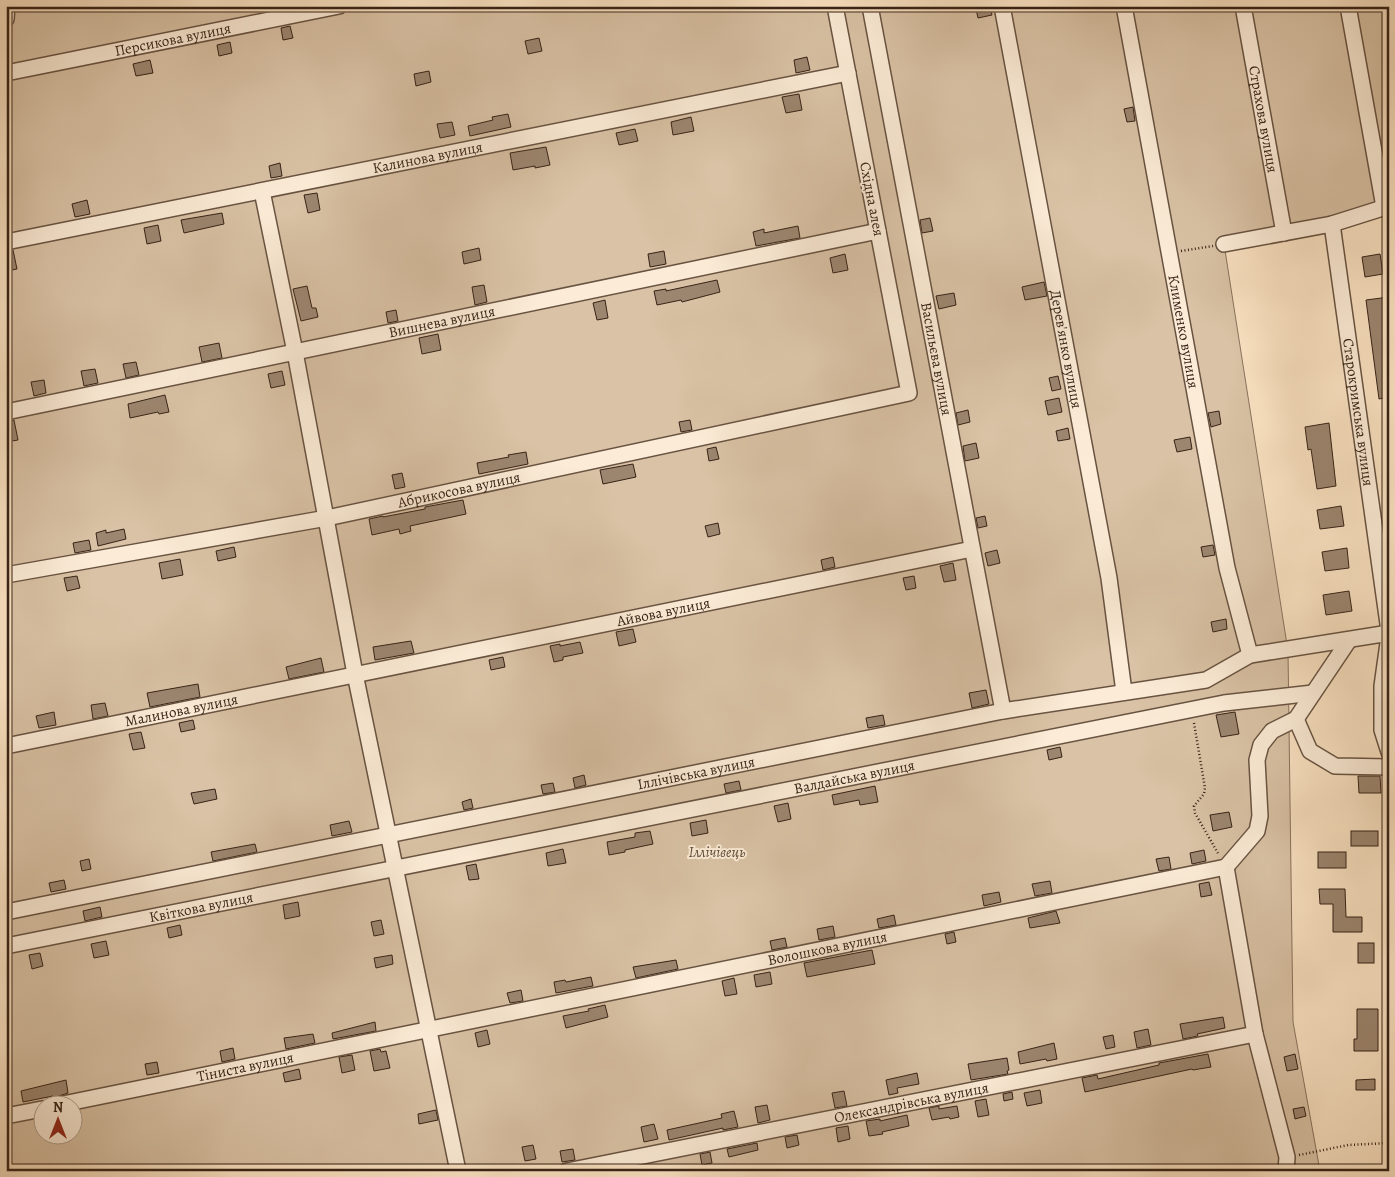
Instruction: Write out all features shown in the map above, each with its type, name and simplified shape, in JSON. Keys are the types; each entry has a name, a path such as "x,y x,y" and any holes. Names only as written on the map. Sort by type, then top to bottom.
{"street":[{"path":"6,18 8,6"},
{"name":"Персикова вулиця","path":"6,74 339,6"},
{"name":"Східна алея","path":"835,6 909,393"},
{"name":"Васильєва вулиця","path":"870,6 1003,711"},
{"name":"Дерев'янко вулиця","path":"1002,6 1109,578 1124,692"},
{"name":"Клименко вулиця","path":"1124,6 1227,568 1250,655"},
{"name":"Страхова вулиця","path":"1243,6 1284,233"},
{"path":"1224,244 1332,224 1386,206 1348,6"},
{"name":"Калинова вулиця","path":"6,242 848,73"},
{"path":"262,191 295,352 356,674 458,1171"},
{"name":"Старокримська вулиця","path":"1332,224 1389,633 1382,686 1382,730 1389,752"},
{"name":"Вишнева вулиця","path":"6,412 878,231"},
{"name":"Абрикосова вулиця","path":"6,575 327,518 909,393"},
{"name":"Айвова вулиця","path":"356,674 972,549"},
{"path":"1250,655 1389,633"},
{"path":"1287,1164 1255,1034 1226,867 1257,831 1260,816 1257,760 1261,745 1272,731 1296,719 1349,640"},
{"name":"Іллічівська вулиця","path":"6,912 1003,711 1206,680 1250,655"},
{"name":"Малинова вулиця","path":"6,746 356,674"},
{"name":"Валдайська вулиця","path":"396,869 1224,703 1313,693"},
{"path":"1296,719 1310,751 1335,766 1389,767"},
{"name":"Волошкова вулиця","path":"429,1030 1226,867"},
{"name":"Квіткова вулиця","path":"6,946 396,869"},
{"name":"Тіниста вулиця","path":"82,1100 429,1030"},
{"name":"Олександрівська вулиця","path":"568,1171 1255,1034"},
{"path":"6,1116 32,1111"}],"path":[{"path":"1170,254 1224,244"},
{"path":"1192,710 1205,788 1204,794 1194,806 1195,812 1226,867"},
{"path":"1287,1164 1348,1145 1389,1143"}],"green space":[{"name":"Іллічівець","path":"6,6 1389,6 1389,206 1224,244 1288,651 1293,1022 1320,1171 6,1171"}],"building":[{"path":"990,6 992,15 978,18 976,9"},
{"path":"290,26 293,38 283,40 281,28"},
{"path":"539,38 542,51 528,54 525,41"},
{"path":"230,42 232,53 219,56 217,45"},
{"path":"807,57 810,70 796,73 794,60"},
{"path":"150,60 153,73 136,76 133,64"},
{"path":"429,71 431,82 416,86 414,74"},
{"path":"799,94 802,110 786,113 782,97"},
{"path":"1133,107 1135,121 1127,122 1124,109"},
{"path":"508,114 511,127 470,136 468,126 493,120 492,117"},
{"path":"691,117 694,131 673,135 671,122"},
{"path":"452,122 455,135 440,138 437,124"},
{"path":"635,129 638,141 619,145 616,133"},
{"path":"546,147 550,165 513,170 510,153"},
{"path":"280,163 282,176 271,178 269,166"},
{"path":"317,193 320,210 308,213 304,195"},
{"path":"87,200 90,214 75,217 72,204"},
{"path":"222,213 224,224 184,233 181,220"},
{"path":"930,218 933,231 922,233 920,220"},
{"path":"158,225 161,241 147,244 144,228"},
{"path":"798,226 800,238 756,246 753,232 764,229 764,233"},
{"path":"479,248 481,260 464,264 462,252"},
{"path":"13,250 17,269 6,271 6,251"},
{"path":"664,251 666,264 650,267 648,254"},
{"path":"845,254 848,270 833,273 830,258"},
{"path":"1380,254 1383,274 1365,277 1362,257"},
{"path":"717,280 720,292 682,302 681,300 657,305 654,291 666,289 666,291"},
{"path":"1044,282 1047,296 1025,300 1022,287"},
{"path":"484,285 487,302 475,305 472,287"},
{"path":"307,286 312,308 316,308 318,317 301,321 293,289"},
{"path":"954,293 956,305 939,309 936,296"},
{"path":"1389,297 1389,397 1379,399 1366,300"},
{"path":"605,300 608,318 597,320 593,303"},
{"path":"396,310 398,321 388,323 386,312"},
{"path":"438,334 441,350 422,354 419,338"},
{"path":"219,343 222,358 202,362 199,347"},
{"path":"136,362 139,375 126,378 123,364"},
{"path":"95,369 98,383 84,386 81,371"},
{"path":"282,371 285,385 271,388 268,374"},
{"path":"1058,376 1061,389 1052,391 1049,378"},
{"path":"44,380 46,393 34,396 31,382"},
{"path":"165,395 169,412 159,414 158,412 130,418 128,404"},
{"path":"1059,398 1062,412 1048,415 1045,401"},
{"path":"968,410 970,422 958,425 956,413"},
{"path":"1219,411 1221,424 1211,427 1208,413"},
{"path":"14,420 18,440 6,442 6,421"},
{"path":"690,420 692,430 681,432 679,422"},
{"path":"1329,423 1336,486 1317,489 1311,449 1308,450 1305,427"},
{"path":"1068,428 1070,439 1058,441 1056,431"},
{"path":"1190,437 1192,449 1177,452 1174,440"},
{"path":"976,443 979,458 965,461 963,446"},
{"path":"716,447 719,459 709,461 707,449"},
{"path":"526,452 528,464 479,474 477,463"},
{"path":"633,464 636,477 603,484 600,470"},
{"path":"402,473 405,487 395,489 392,475"},
{"path":"463,500 466,514 410,526 411,531 400,534 399,529 372,535 369,519"},
{"path":"1341,506 1344,526 1320,529 1317,510"},
{"path":"985,516 987,526 978,528 976,518"},
{"path":"718,523 720,534 708,537 705,526"},
{"path":"124,529 126,539 98,546 96,533 106,530 106,533"},
{"path":"89,540 91,550 75,553 73,543"},
{"path":"1213,545 1215,555 1203,557 1201,547"},
{"path":"234,547 236,557 218,561 216,551"},
{"path":"1347,548 1349,568 1325,571 1322,552"},
{"path":"997,550 1000,563 988,566 985,553"},
{"path":"833,557 835,567 823,570 821,560"},
{"path":"180,559 183,575 162,579 159,563"},
{"path":"953,563 956,580 944,582 940,566"},
{"path":"77,576 80,588 67,591 64,578"},
{"path":"914,576 916,588 906,590 903,578"},
{"path":"1349,591 1352,611 1326,615 1323,595"},
{"path":"1226,619 1227,629 1213,632 1211,622"},
{"path":"633,629 636,642 619,646 616,632"},
{"path":"411,641 414,653 375,660 373,647"},
{"path":"580,642 583,653 563,657 563,660 554,662 550,646"},
{"path":"503,657 505,667 491,670 489,660"},
{"path":"321,658 324,672 289,679 286,667"},
{"path":"198,684 200,697 150,707 147,693"},
{"path":"986,690 989,704 972,708 969,693"},
{"path":"105,703 108,716 93,719 91,705"},
{"path":"54,712 56,725 39,728 36,716"},
{"path":"1235,712 1239,734 1221,737 1216,715"},
{"path":"883,715 885,725 868,728 866,718"},
{"path":"193,720 195,729 181,732 179,723"},
{"path":"141,732 145,748 133,750 129,734"},
{"path":"1060,747 1062,757 1049,760 1047,750"},
{"path":"584,775 586,785 575,788 573,778"},
{"path":"1358,776 1380,776 1381,793 1359,793"},
{"path":"739,781 741,790 726,793 724,784"},
{"path":"553,783 555,792 543,794 541,785"},
{"path":"875,786 878,802 860,805 859,800 834,805 832,795"},
{"path":"215,789 217,799 194,804 191,793"},
{"path":"471,799 473,808 464,810 462,802"},
{"path":"788,803 791,819 778,822 774,806"},
{"path":"1229,812 1232,827 1213,831 1210,815"},
{"path":"706,820 708,833 692,836 690,823"},
{"path":"349,821 352,832 332,836 330,825"},
{"path":"650,831 653,844 609,855 607,842 635,837 635,833"},
{"path":"1351,831 1378,831 1378,846 1351,846"},
{"path":"255,844 257,852 213,861 211,852"},
{"path":"563,849 566,863 548,866 546,853"},
{"path":"1204,850 1206,861 1192,864 1190,853"},
{"path":"1318,852 1346,852 1346,868 1318,868"},
{"path":"1169,857 1171,869 1159,871 1156,859"},
{"path":"89,859 91,869 82,871 80,861"},
{"path":"476,864 479,879 469,880 466,866"},
{"path":"64,880 66,889 51,892 49,883"},
{"path":"1050,881 1052,893 1035,896 1032,884"},
{"path":"1209,882 1212,895 1201,897 1199,884"},
{"path":"1319,889 1345,889 1346,917 1362,917 1362,932 1333,932 1333,904 1320,904"},
{"path":"999,892 1001,902 984,906 982,895"},
{"path":"298,902 300,916 285,919 283,905"},
{"path":"100,907 102,917 85,921 83,911"},
{"path":"1056,911 1060,923 1030,928 1028,918"},
{"path":"894,915 896,925 879,928 877,919"},
{"path":"381,920 384,934 374,936 371,922"},
{"path":"180,925 182,935 169,938 167,928"},
{"path":"833,926 835,937 819,940 817,929"},
{"path":"954,932 956,942 947,944 945,934"},
{"path":"785,938 787,947 772,950 770,941"},
{"path":"106,941 109,955 94,958 91,944"},
{"path":"1358,943 1374,943 1374,963 1358,963"},
{"path":"872,950 875,964 807,977 804,963"},
{"path":"40,953 43,966 32,969 29,955"},
{"path":"392,955 393,964 376,968 374,958"},
{"path":"676,960 678,969 636,978 633,967"},
{"path":"770,972 772,984 756,987 754,975"},
{"path":"591,977 593,986 556,993 554,982 565,980 566,982"},
{"path":"734,978 737,994 725,996 722,981"},
{"path":"521,990 523,1001 510,1003 507,993"},
{"path":"605,1005 608,1017 566,1028 563,1016 589,1011 588,1009"},
{"path":"1357,1009 1378,1009 1378,1051 1354,1051 1354,1039 1357,1039"},
{"path":"1223,1017 1225,1028 1183,1039 1180,1024"},
{"path":"375,1022 376,1031 333,1039 332,1033"},
{"path":"1148,1029 1151,1045 1137,1048 1134,1032"},
{"path":"487,1030 490,1044 478,1047 475,1033"},
{"path":"313,1034 315,1043 286,1049 284,1038"},
{"path":"1113,1035 1115,1047 1106,1049 1103,1037"},
{"path":"1054,1043 1057,1059 1020,1064 1018,1052"},
{"path":"233,1048 235,1059 222,1062 220,1051"},
{"path":"380,1049 381,1052 386,1051 390,1068 374,1071 370,1051"},
{"path":"1208,1054 1211,1067 1192,1069 1085,1092 1082,1078 1097,1075 1098,1079 1159,1065 1159,1063"},
{"path":"1295,1054 1298,1069 1287,1071 1284,1057"},
{"path":"352,1055 355,1070 342,1073 339,1057"},
{"path":"1007,1058 1008,1074 971,1080 968,1064"},
{"path":"157,1062 159,1073 147,1075 145,1064"},
{"path":"299,1069 301,1079 285,1082 283,1073"},
{"path":"917,1073 919,1084 897,1088 898,1093 889,1095 886,1080"},
{"path":"1375,1079 1375,1090 1356,1090 1356,1080"},
{"path":"66,1080 68,1093 32,1094 32,1100 23,1102 21,1091"},
{"path":"1040,1090 1042,1103 1027,1106 1024,1093"},
{"path":"844,1091 847,1106 835,1108 832,1093"},
{"path":"1012,1092 1013,1099 1004,1101 1003,1094"},
{"path":"986,1099 989,1115 978,1117 975,1101"},
{"path":"767,1105 770,1120 758,1123 755,1107"},
{"path":"939,1106 939,1109 957,1106 959,1117 932,1120 929,1108"},
{"path":"1304,1107 1306,1116 1295,1119 1293,1109"},
{"path":"436,1110 438,1120 419,1124 418,1114"},
{"path":"734,1111 738,1127 723,1130 723,1128 669,1140 667,1130 722,1118 721,1114"},
{"path":"907,1115 909,1126 869,1136 866,1121 880,1119 880,1121"},
{"path":"654,1124 658,1139 644,1142 641,1127"},
{"path":"848,1126 850,1139 838,1142 836,1128"},
{"path":"797,1135 799,1145 787,1148 785,1137"},
{"path":"757,1143 758,1150 729,1157 727,1149"},
{"path":"533,1145 536,1159 525,1161 522,1147"},
{"path":"573,1149 575,1160 562,1162 560,1151"},
{"path":"710,1152 712,1163 702,1165 700,1154"}]}
